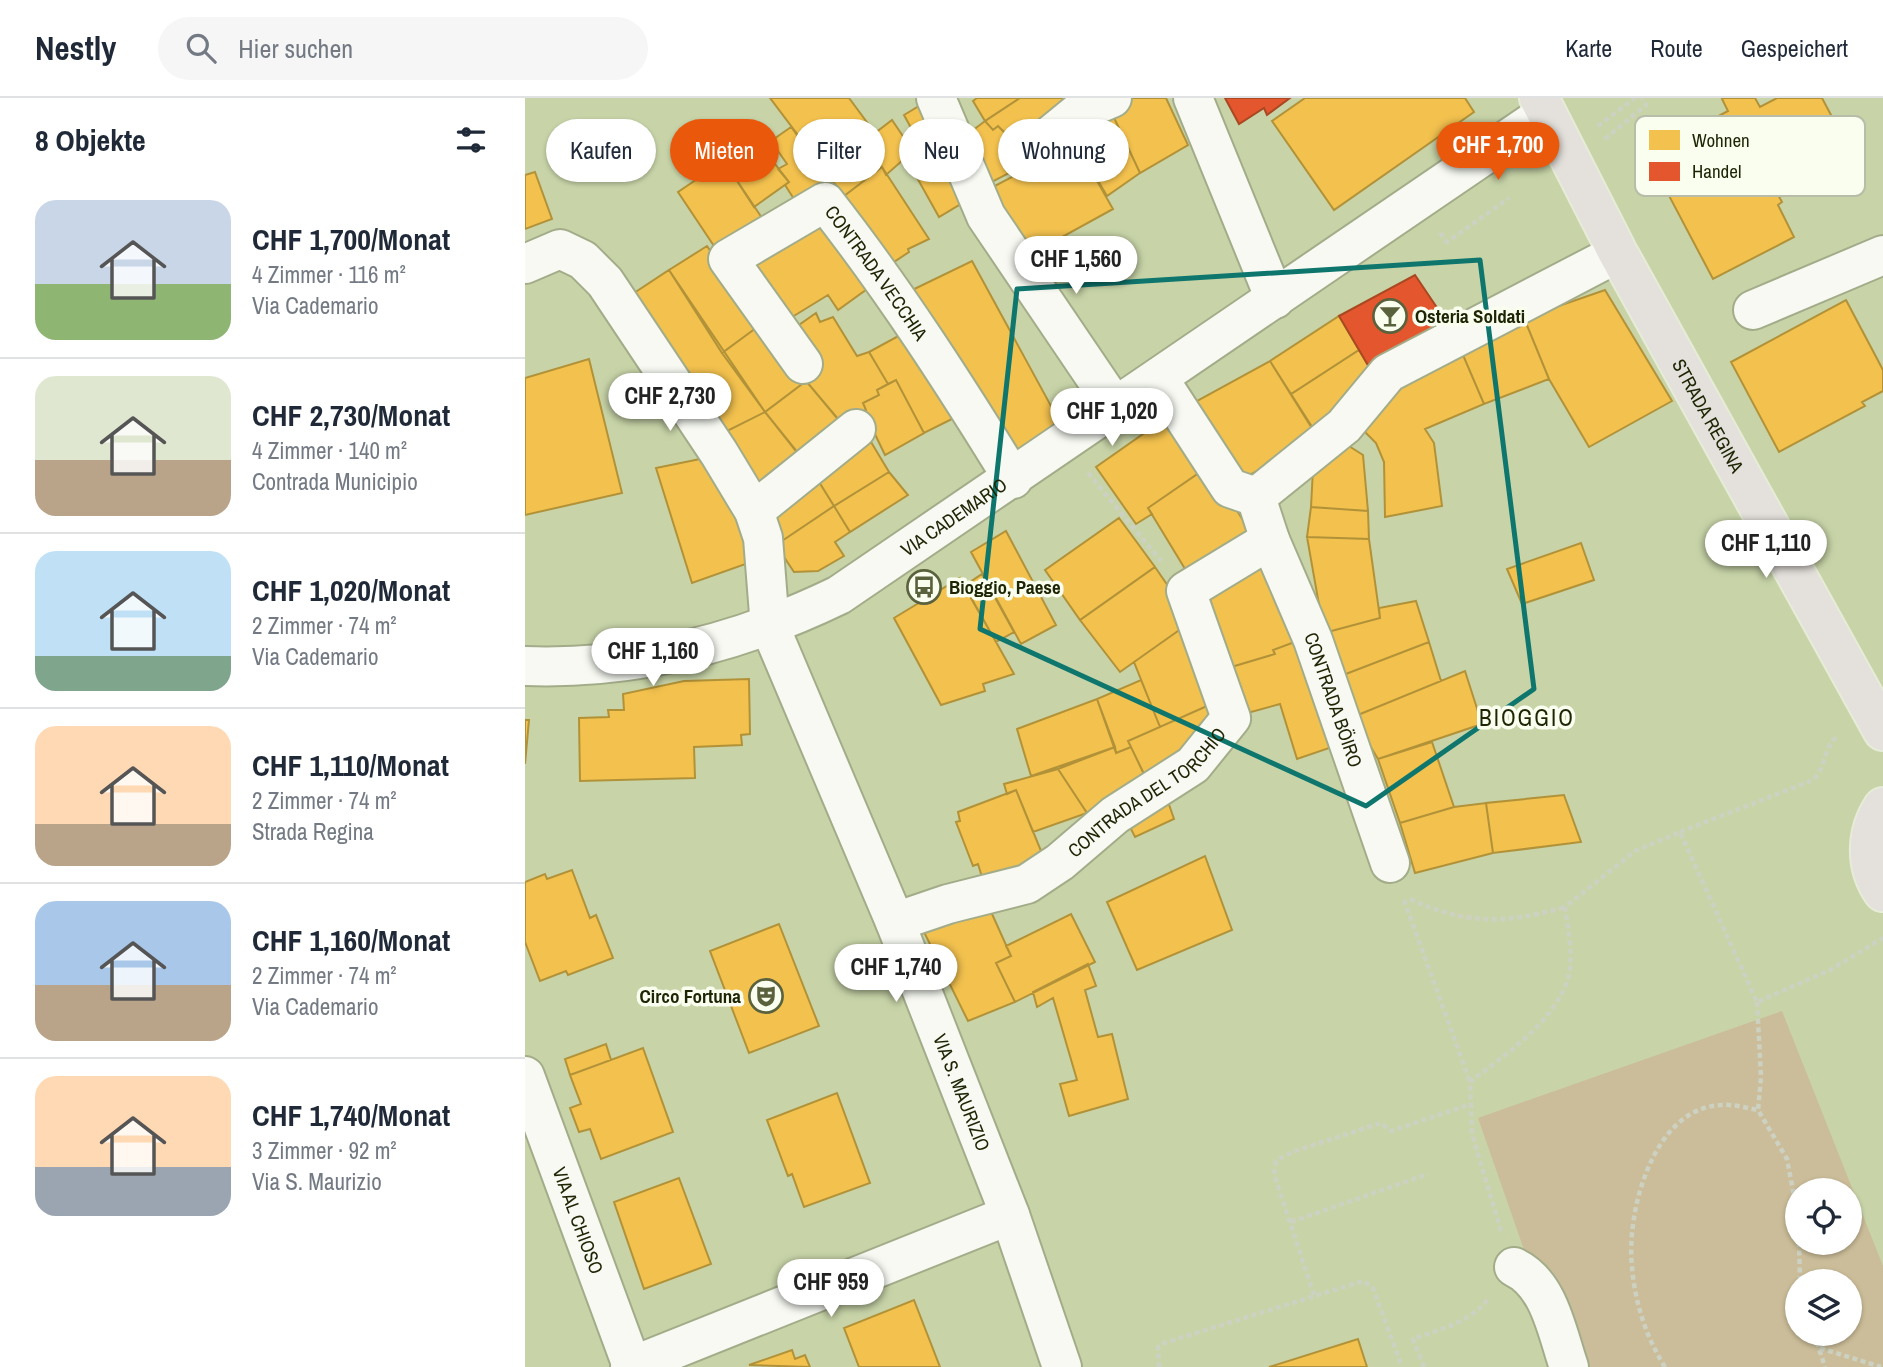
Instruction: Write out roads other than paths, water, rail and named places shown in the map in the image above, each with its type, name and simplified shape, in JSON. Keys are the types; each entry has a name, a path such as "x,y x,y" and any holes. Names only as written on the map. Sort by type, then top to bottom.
{"main road":[{"name":"STRADA REGINA","path":"1543,106 1618,253 1880,724"},
{"path":"1883,807 1870,838 1870,861 1883,892"}],"street":[{"path":"936,98 986,216 1117,408"},
{"path":"1070,119 1079,112 1112,98"},
{"path":"1193,98 1275,299"},
{"name":"VIA CADEMARIO","path":"525,666 615,664 701,646 770,627 839,595 1160,379 1543,106"},
{"name":"CONTRADA VECCHIA","path":"803,365 727,259 825,202 909,314 1013,479"},
{"name":"VIA S. MAURIZIO","path":"525,264 560,249 583,260 605,282 754,511 763,538 770,627 895,922 1010,1215 1062,1367"},
{"path":"1256,497 1344,426 1388,373 1618,253"},
{"path":"1753,310 1883,255"},
{"path":"1160,379 1230,488 1256,497"},
{"path":"754,511 856,429"},
{"path":"1256,497 1270,540"},
{"name":"CONTRADA DEL TORCHIO","path":"895,922 949,904 1027,884 1060,862 1115,815 1193,765 1231,718 1187,591 1270,540"},
{"name":"CONTRADA BÖIRO","path":"1270,540 1313,640 1390,863"},
{"name":"VIA AL CHIOSO","path":"525,1076 631,1367 1010,1215"},
{"path":"1503,1266 1530,1277 1542,1291 1569,1367"}],"place":[{"name":"Osteria Soldati","path":"1390,316"},
{"name":"Bioggio, Paese","path":"924,587"},
{"name":"Circo Fortuna","path":"766,996"}],"district":[{"name":"BIOGGIO","path":"1527,718"}]}
